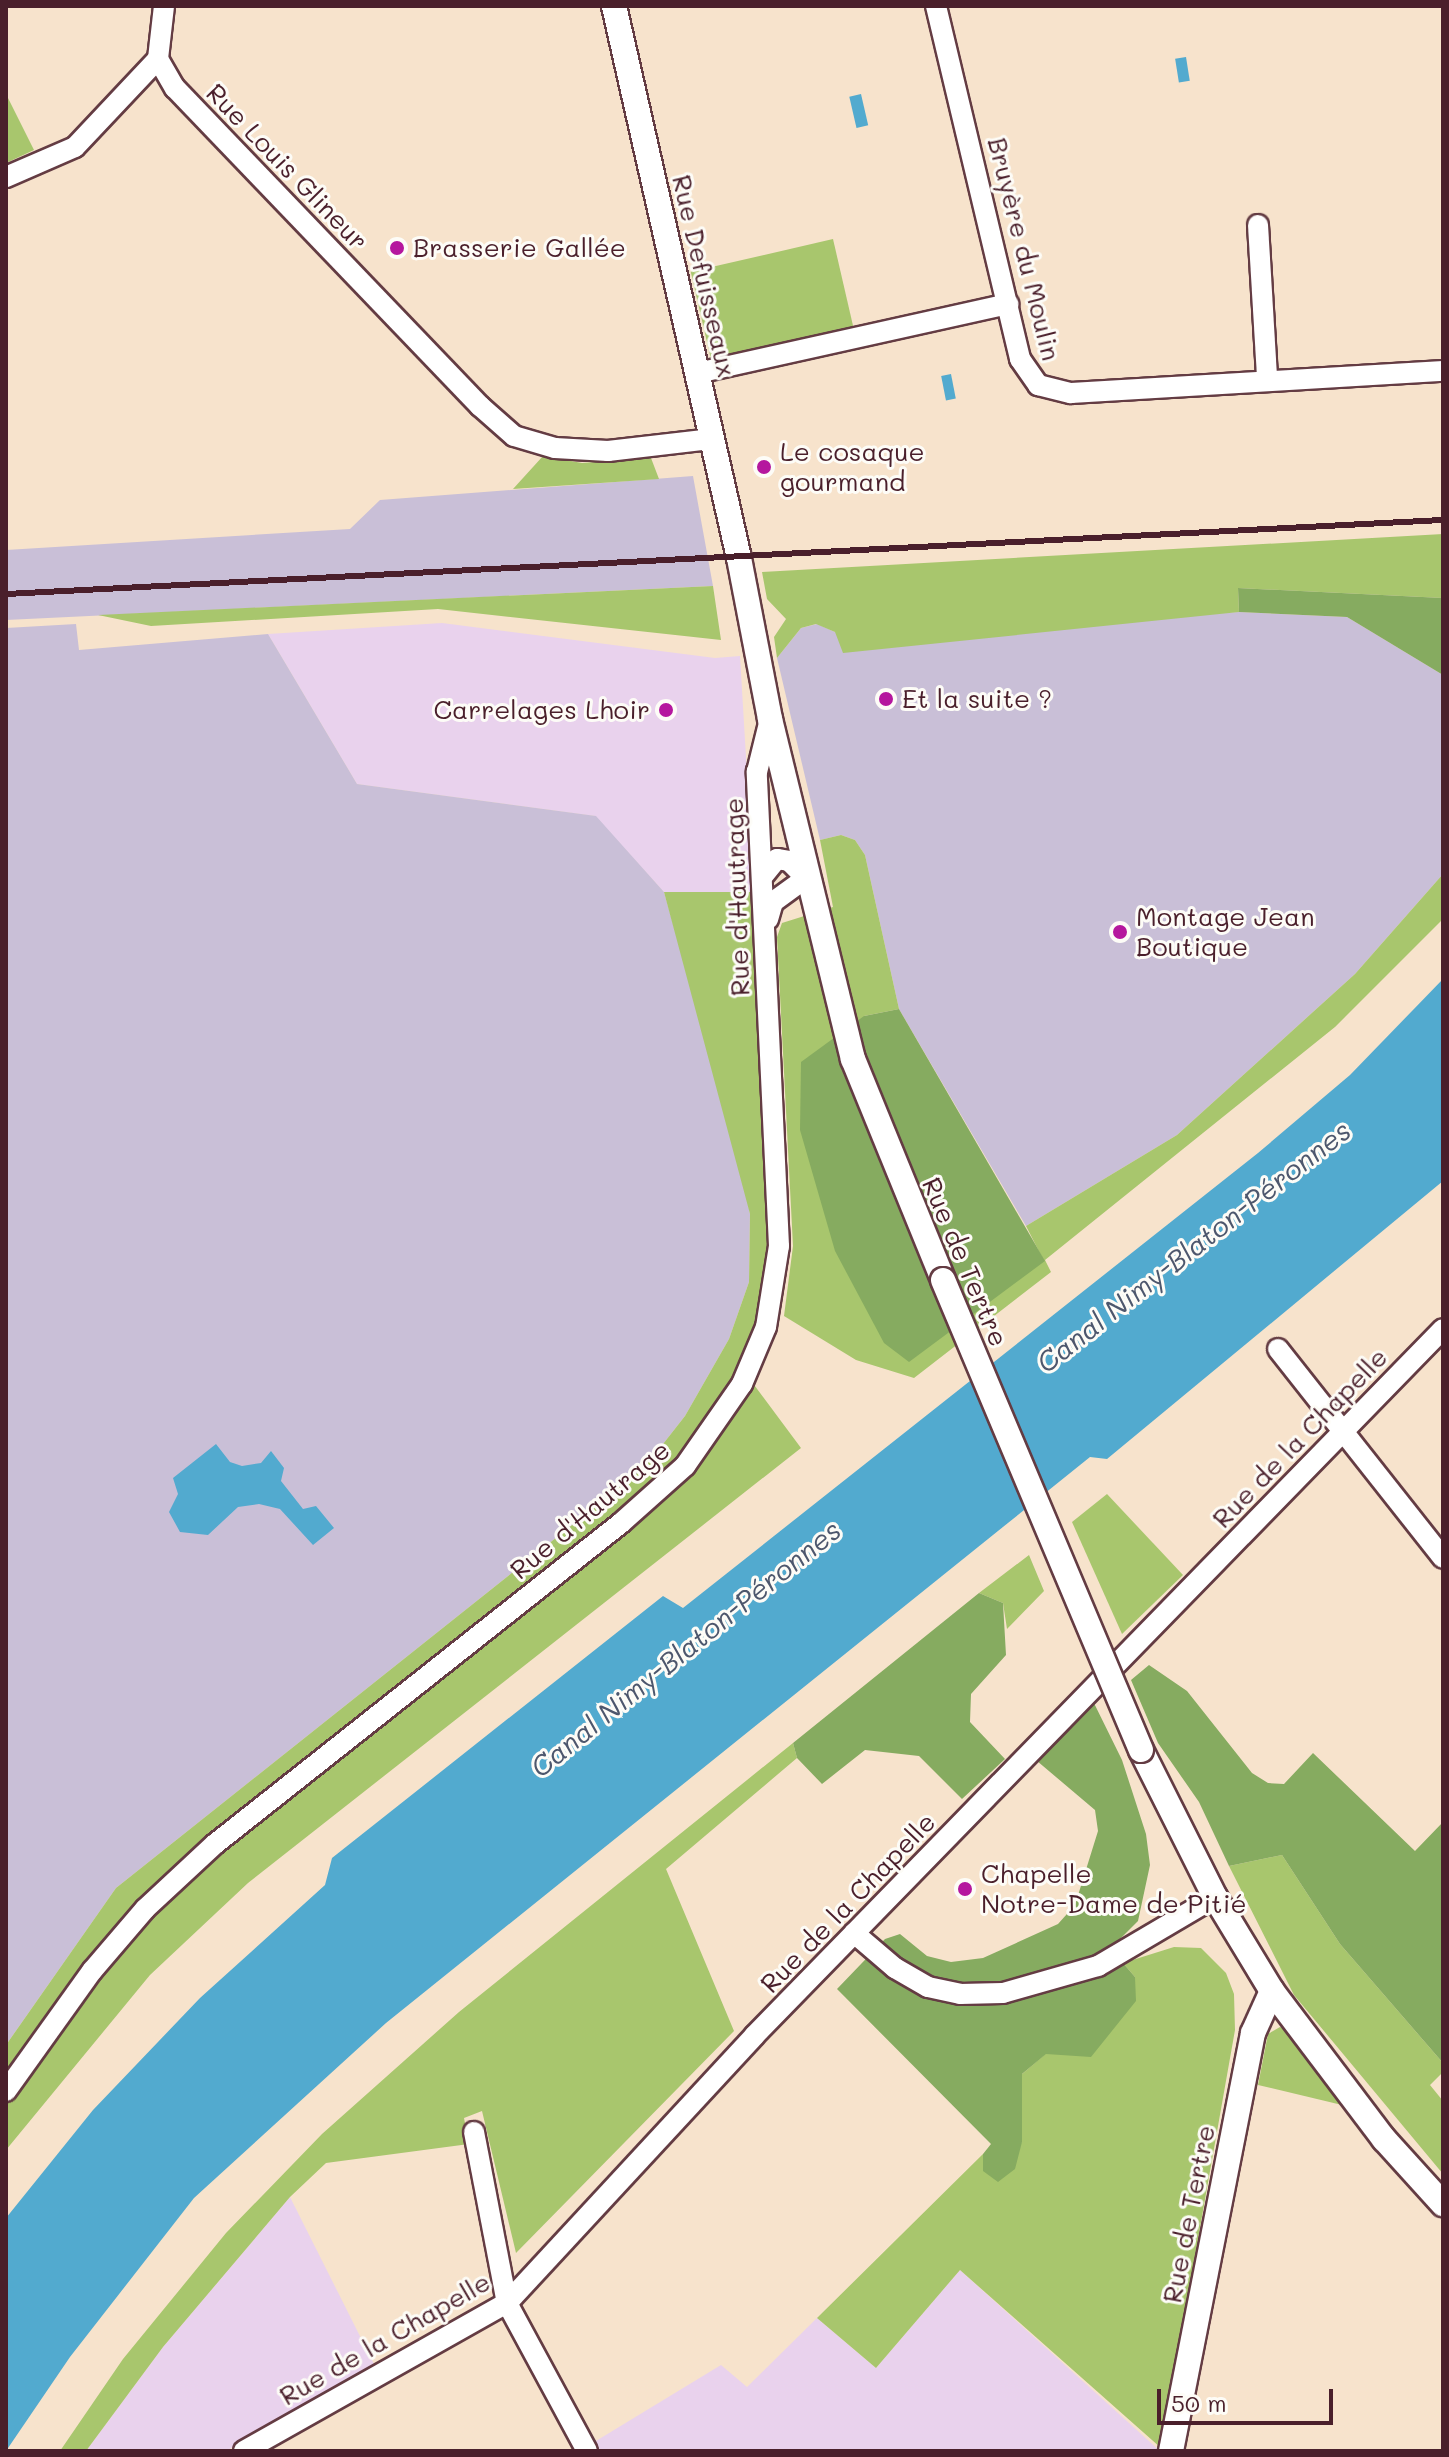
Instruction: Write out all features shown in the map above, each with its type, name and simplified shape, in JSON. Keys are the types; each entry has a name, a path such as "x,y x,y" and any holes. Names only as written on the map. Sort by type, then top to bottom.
{"street":[{"path":"6,177 75,147 104,120 158,59 164,6"},
{"name":"Rue Defuisseaux","path":"614,6 739,558"},
{"name":"Bruyère du Moulin","path":"936,6 1020,359 1031,379 1058,392 1267,378 1443,371"},
{"name":"Rue Louis Glineur","path":"158,59 175,88 480,406 514,436 555,448 608,451 712,439"},
{"path":"1258,225 1267,378"},
{"path":"697,373 1008,304"},
{"name":"Rue de Tertre","path":"739,558 770,719 806,878 853,1059 1141,1750 1215,1897 1272,1991 1384,2139 1443,2204"},
{"name":"Rue d'Hautrage","path":"6,2091 92,1971 145,1909 215,1844 621,1523 685,1466 717,1427 766,1327 779,1246 757,772 770,719"},
{"path":"763,876 777,859 789,861 806,878 773,902 766,926"},
{"name":"Rue de la Chapelle","path":"244,2451 507,2303 854,1933 1443,1329"},
{"path":"1278,1349 1443,1558"},
{"path":"854,1933 895,1968 928,1987 960,1994 1003,1993 1098,1966 1215,1897"},
{"name":"Rue de Tertre","path":"1171,2451 1253,2033 1272,1991"},
{"path":"474,2132 507,2303 587,2451"}],"shaded area":[{"path":"693,476 713,586 6,620 6,550 350,529 380,500"},
{"path":"1239,612 1347,617 1443,675 1443,874 1355,974 1177,1135 1026,1226 899,1009 865,855 855,840 841,835 820,840 777,658 801,628 817,624 835,632"},
{"path":"442,623 715,658 740,656 754,892 664,892 595,816 357,784 268,634"},
{"path":"76,624 79,650 268,634 357,784 596,816 664,892 739,1156 750,1214 749,1282 729,1339 685,1416 645,1467 116,1888 6,2045 6,628"},
{"path":"290,2197 375,2366 226,2451 86,2451 163,2347"},
{"path":"960,2270 1160,2451 595,2451 591,2444 721,2365 747,2387 817,2318 876,2368"}],"green space":[{"path":"6,94 34,150 6,163"},
{"path":"833,239 855,334 713,366 691,272"},
{"path":"543,456 582,463 651,458 659,479 513,489"},
{"path":"1443,534 1443,598 1238,588 1239,612 843,653 835,632 816,624 801,628 777,658 774,637 786,619 767,599 762,572"},
{"path":"713,586 721,640 438,609 151,626 98,615"},
{"path":"1238,588 1443,598 1443,675 1347,617 1239,612"},
{"path":"841,835 855,840 865,855 899,1009 864,1016 1044,1261 1026,1226 1177,1135 1355,974 1443,874 1443,919 1335,1027 1045,1260 1051,1272 914,1378 856,1360 784,1316 793,1246 777,937 782,923 833,907 820,840"},
{"path":"664,892 754,892 769,1260 759,1302 770,1305 746,1374 801,1448 248,1883 150,1975 6,2150 6,2045 116,1888 645,1467 685,1416 729,1339 749,1282 750,1214"},
{"path":"899,1009 1045,1261 909,1362 884,1343 835,1251 800,1130 801,1062 864,1016"},
{"path":"1107,1494 1183,1575 1122,1634 1072,1522"},
{"path":"1029,1555 1044,1591 1007,1629 1003,1603 979,1593"},
{"path":"979,1593 1003,1603 1006,1655 971,1694 970,1722 1005,1759 962,1799 919,1756 865,1750 822,1784 797,1758 793,1743"},
{"path":"1149,1665 1187,1691 1252,1773 1268,1783 1284,1784 1313,1753 1415,1851 1443,1822 1443,2063 1340,1944 1282,1855 1229,1866 1199,1802 1158,1743 1131,1680"},
{"path":"1089,1693 1122,1760 1146,1834 1150,1865 1138,1921 1105,1954 1112,1968 1123,1963 1135,1977 1136,2001 1091,2057 1046,2054 1022,2074 1022,2142 1015,2169 998,2182 983,2171 983,2154 991,2144 837,1989 885,1939 900,1934 927,1956 951,1962 983,1958 1058,1924 1075,1905 1098,1831 1095,1810 1030,1755"},
{"path":"793,1743 797,1758 666,1869 734,2031 516,2253 482,2111 464,2118 469,2144 326,2163 290,2197 163,2347 86,2451 60,2451 123,2359 226,2233 322,2134 459,2012"},
{"path":"1282,1855 1340,1944 1443,2063 1443,2072 1430,2085 1443,2101 1443,2174 1294,1995 1229,1866"},
{"path":"1174,1947 1201,1948 1226,1973 1234,1994 1235,2030 1161,2448 960,2270 876,2368 817,2318 983,2154 983,2171 1022,2142 1021,2075 1135,1977 1123,1963"},
{"path":"1280,2027 1289,2030 1342,2105 1258,2085 1268,2034"}],"water":[{"path":"1186,57 1190,81 1179,82 1175,59"},
{"path":"861,94 868,125 857,128 849,97"},
{"path":"951,374 956,399 946,400 941,376"},
{"name":"Canal Nimy-Blaton-Péronnes","path":"1443,979 1443,1181 1107,1459 1090,1457 386,2023 194,2198 70,2357 6,2451 6,2218 93,2110 200,1998 325,1885 332,1858 663,1596 683,1608 1258,1153 1350,1075"},
{"path":"216,1444 230,1462 242,1466 261,1463 271,1451 284,1468 281,1481 303,1509 316,1506 334,1528 313,1545 280,1509 259,1504 238,1507 208,1535 180,1532 169,1512 178,1494 173,1478"}],"railway":[{"path":"6,594 1443,520"}],"place":[{"name":"Brasserie Gallée","path":"397,248"},
{"name":"Le cosaque gourmand","path":"764,467"},
{"name":"Et la suite ?","path":"886,699"},
{"name":"Carrelages Lhoir","path":"666,710"},
{"name":"Montage Jean Boutique","path":"1120,932"},
{"name":"Chapelle Notre-Dame de Pitié","path":"965,1889"}]}
